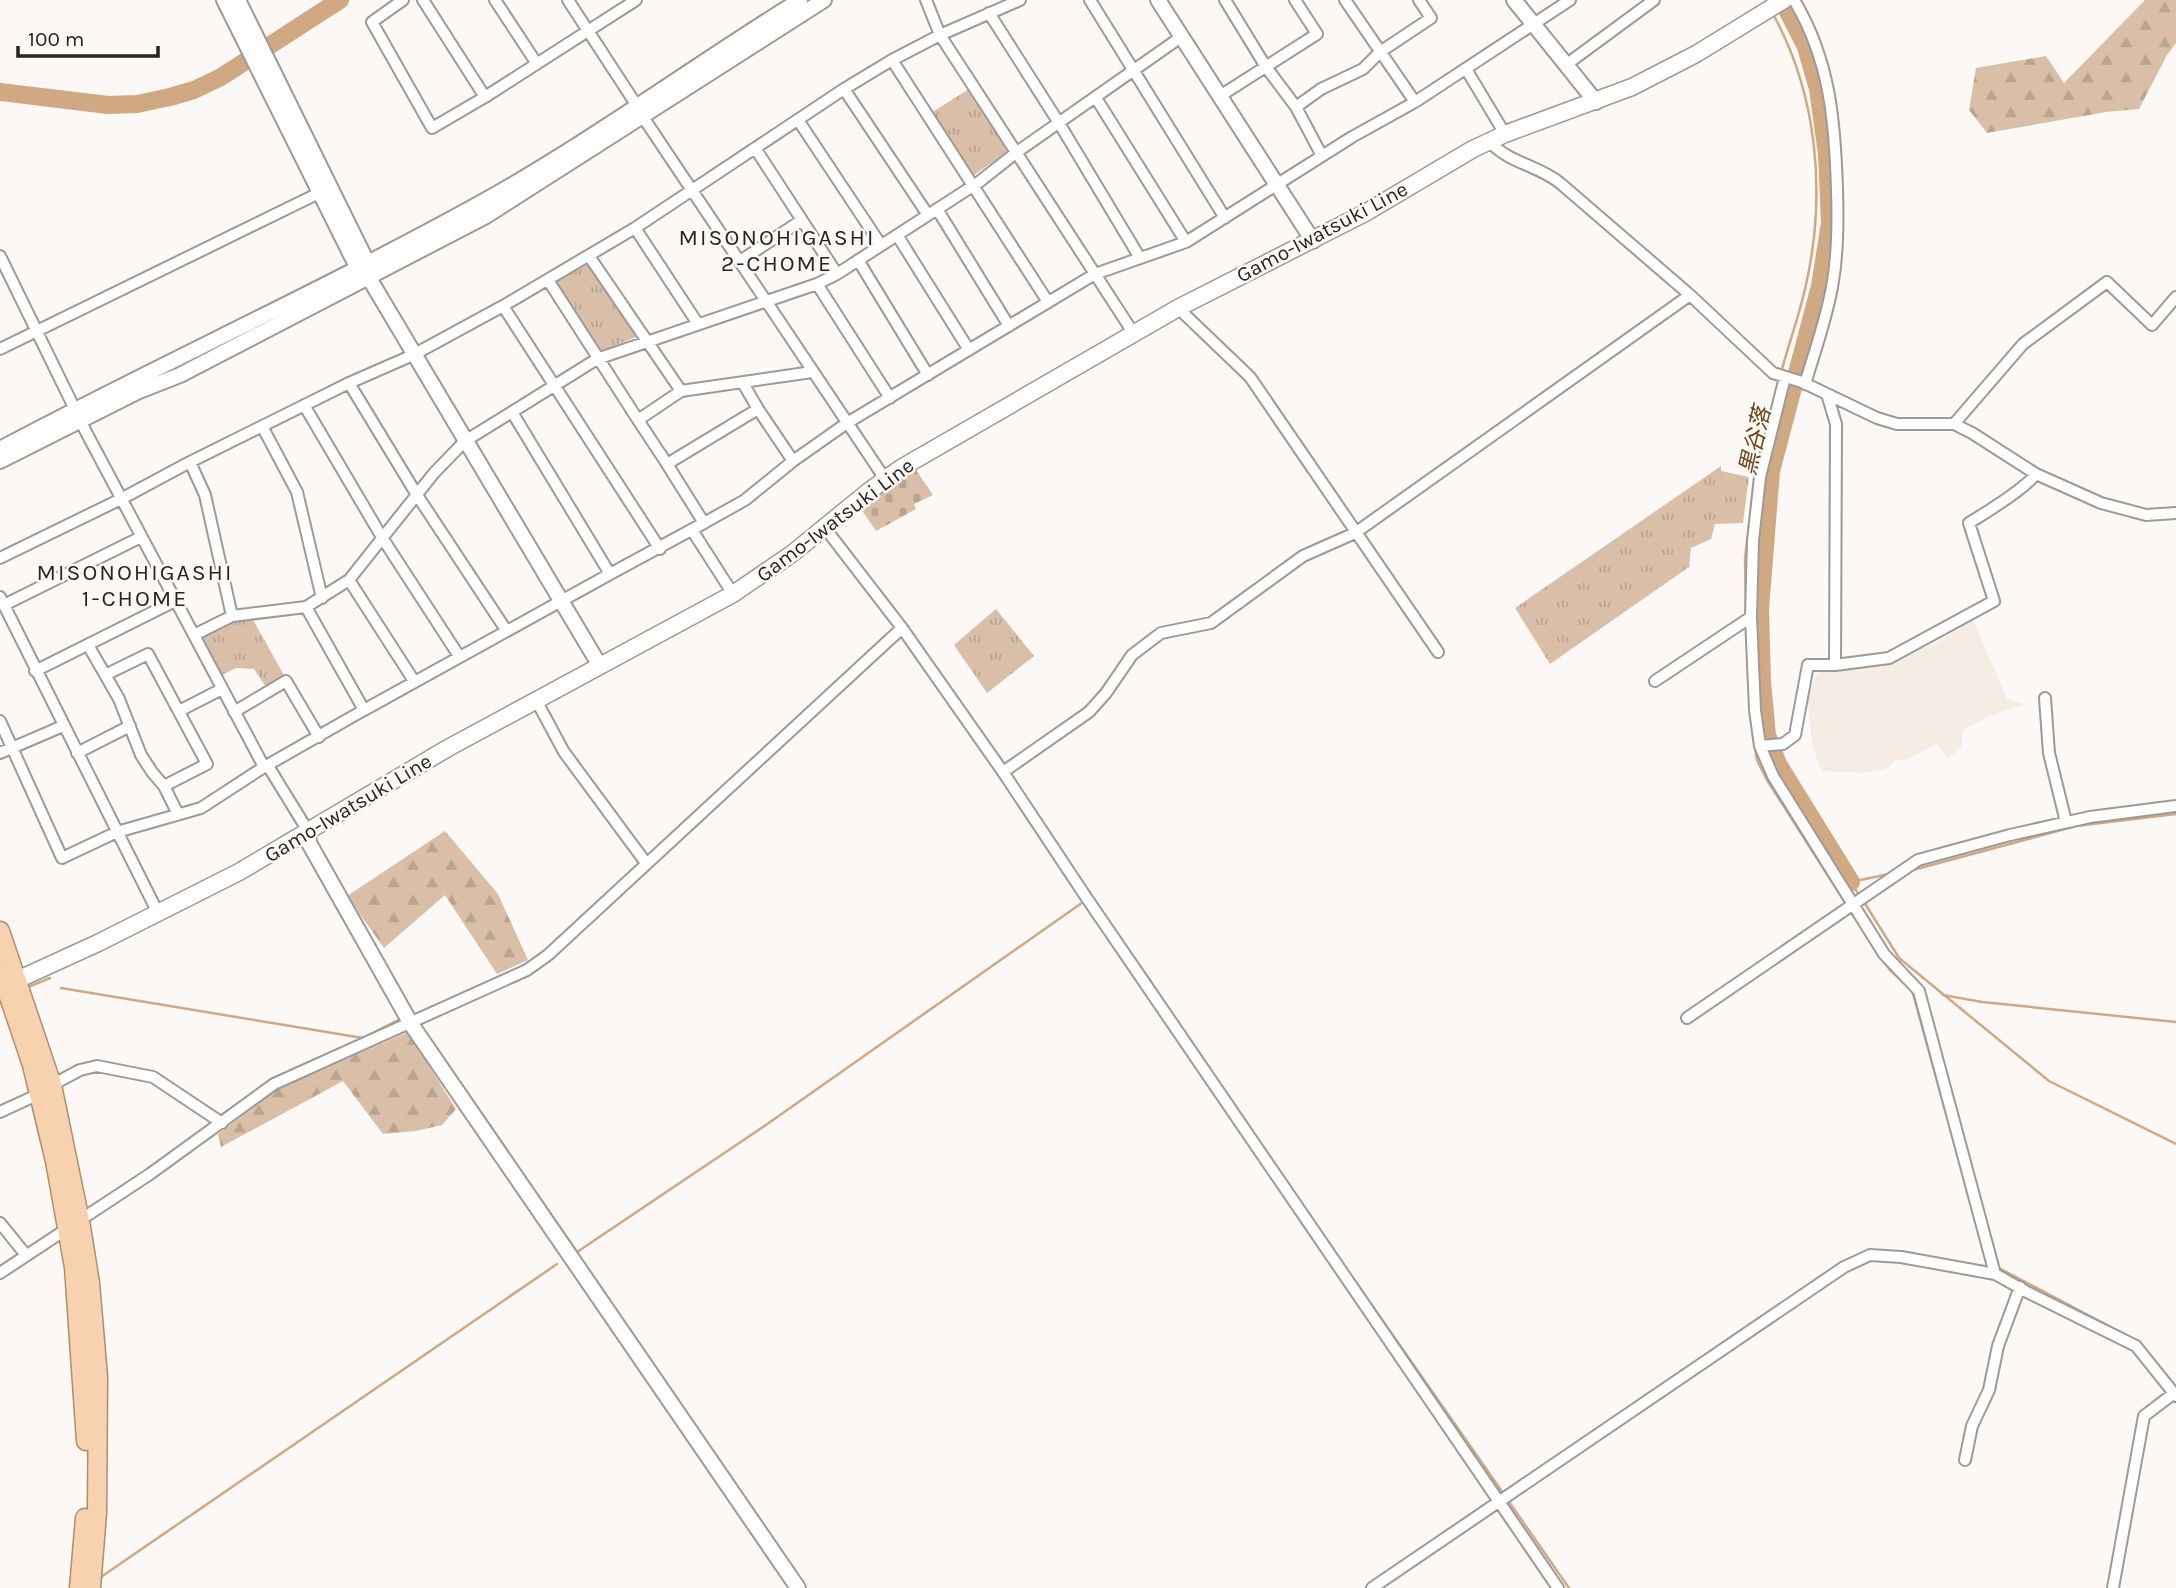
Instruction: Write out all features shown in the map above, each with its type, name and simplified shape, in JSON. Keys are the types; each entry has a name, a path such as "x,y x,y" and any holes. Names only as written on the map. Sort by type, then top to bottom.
{"highway":[{"path":"0,931 6,980 32,1065 45,1089 74,1225 90,1283 98,1377 97,1513 92,1588"},
{"path":"74,1225 74,1267 86,1440 86,1516 79,1588"}],"main road":[{"name":"Gamo-Iwatsuki Line","path":"6,980 64,960 239,872 387,782 733,594 766,573 885,479 1178,308 1313,241 1489,141 1596,102 1688,59 1781,2"}],"street":[{"path":"224,0 244,27 365,270"},
{"path":"238,0 244,27"},
{"path":"403,0 372,22 432,128 634,1"},
{"path":"423,0 485,97"},
{"path":"495,0 537,64"},
{"path":"568,0 885,479"},
{"path":"0,449 180,374 365,270 486,216 800,0"},
{"path":"640,111 824,0"},
{"path":"926,0 940,35 1134,334"},
{"path":"0,558 121,499 190,461 349,383 413,355 503,306 635,228 892,60 940,35 1020,0"},
{"path":"1090,0 1225,218"},
{"path":"1158,0 1313,241"},
{"path":"1225,0 1266,67 1296,107 1322,156"},
{"path":"1220,96 1317,34 1295,0"},
{"path":"1345,0 1415,103"},
{"path":"1296,107 1321,89 1363,69 1380,52 1431,18 1419,0"},
{"path":"1514,0 1596,102"},
{"path":"0,721 62,858 117,832 201,808 266,766 414,681 745,500 793,461 847,423 1095,274 1186,242 1322,156 1415,103 1570,0"},
{"path":"1567,64 1654,0"},
{"path":"1794,0 1810,26 1821,59 1829,90 1836,153 1837,213 1833,281 1804,383"},
{"path":"989,13 1140,258"},
{"path":"194,635 232,616 306,607 322,598 349,580 434,473 465,441 597,359 817,284 837,274 972,187 1017,152 1181,37"},
{"path":"892,60 1048,302"},
{"path":"1466,69 1505,134"},
{"path":"269,77 321,192 413,355 600,666"},
{"path":"844,89 1009,326"},
{"path":"1096,98 1186,242"},
{"path":"798,120 881,245"},
{"path":"1489,141 1498,151 1510,158 1553,177 1690,295 1773,373 1804,383 1877,418 1897,424 1954,424 2036,474 2101,503 2146,515 2176,513"},
{"path":"755,148 837,274"},
{"path":"0,349 321,192"},
{"path":"740,261 802,220"},
{"path":"635,228 698,324"},
{"path":"897,235 969,350"},
{"path":"589,256 681,391"},
{"path":"0,257 121,499 234,712 307,831 309,843 411,1024 798,1588"},
{"path":"858,260 928,375"},
{"path":"548,280 704,523"},
{"path":"1954,424 2024,344 2106,282 2152,325 2176,297"},
{"path":"817,284 890,398"},
{"path":"1003,772 1089,712 1107,693 1132,655 1161,632 1211,622 1303,556 1355,533 1690,295"},
{"path":"503,306 660,548"},
{"path":"1178,308 1250,377 1438,652"},
{"path":"638,420 681,391 812,372"},
{"path":"1788,378 1760,477 1754,541 1751,617 1755,710 1760,746 1773,776 1884,954 1919,991 1995,1274"},
{"path":"349,383 417,495 506,630"},
{"path":"743,383 793,461"},
{"path":"1827,394 1836,424 1835,665"},
{"path":"304,405 383,539 459,656"},
{"path":"667,464 758,409"},
{"path":"512,412 610,574"},
{"path":"0,461 78,415"},
{"path":"262,426 297,492 322,598"},
{"path":"190,461 205,495 232,616"},
{"path":"1760,746 1783,744 1795,736 1808,665 1835,665 1889,658 1994,601 1969,523 2029,483 2036,474"},
{"path":"825,528 902,628 1003,772 1558,1588"},
{"path":"692,530 733,594"},
{"path":"141,537 2,601 158,913"},
{"path":"349,580 414,681"},
{"path":"35,671 175,601"},
{"path":"306,607 364,710"},
{"path":"1655,681 1751,617"},
{"path":"0,1273 222,1123 274,1084 527,970 548,954 902,628"},
{"path":"88,645 130,726 141,755 164,786 178,814"},
{"path":"105,675 148,654 179,711 207,764 164,786"},
{"path":"234,712 286,681 319,737"},
{"path":"179,711 222,689"},
{"path":"2045,698 2049,753 2066,822"},
{"path":"536,700 564,752 646,863"},
{"path":"0,753 63,726"},
{"path":"77,753 130,726"},
{"path":"1687,1018 1918,860 2066,822 2176,806"},
{"path":"0,1112 80,1070 97,1066 153,1077 222,1123"},
{"path":"0,1223 26,1255"},
{"path":"1372,1588 1854,1261 1870,1255 1901,1257 1995,1274 2136,1346 2175,1395 2144,1416 2113,1588"},
{"path":"1965,1460 1972,1426 1989,1390 1998,1346 2020,1287"}],"shaded area":[{"path":"1973,620 2007,699 2025,704 1989,716 1963,730 1961,747 1948,758 1936,744 1908,759 1896,760 1887,768 1866,773 1821,771 1812,743 1808,701 1815,676 1823,670 1868,664 1935,644"}],"green space":[{"path":"2145,0 2176,0 2176,43 2139,109 2106,112 1987,133 1969,110 1976,68 2046,56 2064,83"},
{"path":"969,89 1007,148 1006,153 974,175 970,173 931,113"},
{"path":"587,264 638,336 599,352 556,280"},
{"path":"1721,466 1721,471 1749,477 1743,523 1715,524 1711,539 1691,548 1689,567 1550,664 1515,608"},
{"path":"916,470 933,495 914,504 916,509 876,531 861,509 888,486"},
{"path":"996,609 1034,656 987,693 954,645"},
{"path":"253,620 285,677 266,687 254,669 236,668 220,676 202,642 202,638 232,622"},
{"path":"445,831 498,894 528,960 497,974 445,895 384,948 347,896"},
{"path":"408,1032 456,1109 442,1125 383,1134 343,1081 221,1147 218,1134 278,1089"}],"waterway":[{"path":"0,92 108,105 137,104 170,97 194,90 221,77 340,0"},
{"name":"黒谷落","path":"1782,0 1806,47 1818,89 1827,154 1830,223 1820,286 1771,471 1760,609 1762,682 1767,735 1778,764 1851,882"},
{"path":"1773,14 1800,77 1814,144 1816,178 1816,212 1807,280 1781,373"},
{"path":"1756,472 1778,383"},
{"path":"1746,618 1745,559 1754,482"},
{"path":"1746,625 1750,702"},
{"path":"1753,736 1757,760 1767,780 1846,904"},
{"path":"1913,870 2076,826 2176,814"},
{"path":"1860,897 1851,882 1889,874"},
{"path":"1091,896 1151,982"},
{"path":"427,1035 577,1252 763,1127 1086,900"},
{"path":"1864,902 1899,958 2049,1081 2176,1144"},
{"path":"1849,909 1861,927"},
{"path":"1882,959 1912,990 1974,1215"},
{"path":"28,987 50,978"},
{"path":"61,988 363,1038 402,1018"},
{"path":"1943,995 1982,1002 2176,1022"},
{"path":"98,1579 557,1264"},
{"path":"1997,1267 2139,1342"},
{"path":"1355,1281 1503,1493"},
{"path":"1507,1499 1569,1588"}],"district":[{"name":"MISONOHIGASHI 2-CHOME","path":"777,250"},
{"name":"MISONOHIGASHI 1-CHOME","path":"135,585"}]}
